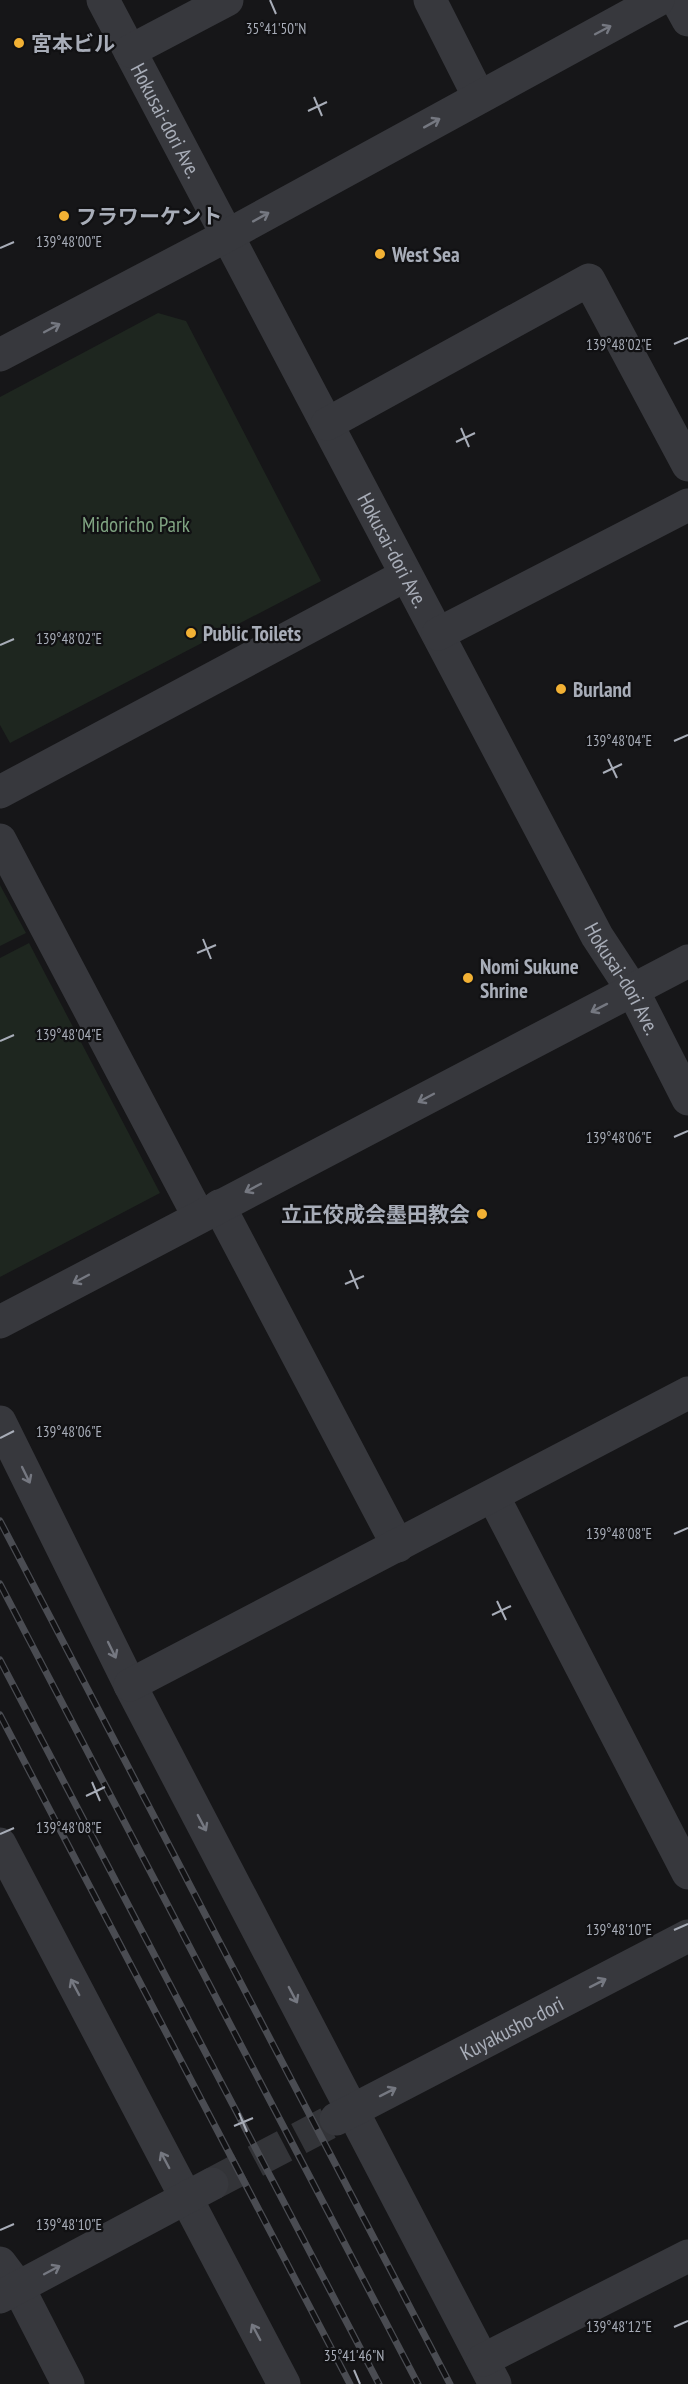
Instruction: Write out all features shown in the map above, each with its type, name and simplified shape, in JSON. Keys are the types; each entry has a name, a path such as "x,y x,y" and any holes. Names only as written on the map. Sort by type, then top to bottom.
{"street":[{"name":"Hokusai-dori Ave.","path":"103,0 597,936 633,991 688,1099"},
{"path":"130,51 227,0"},
{"path":"430,0 480,97"},
{"path":"0,355 228,235 658,0"},
{"path":"677,0 688,20"},
{"path":"327,424 589,280 688,465"},
{"path":"438,634 688,505"},
{"path":"0,792 406,575"},
{"path":"0,840 398,1546"},
{"path":"0,1322 688,961"},
{"path":"130,1685 688,1394"},
{"path":"0,1422 345,2115 489,2372 688,2256"},
{"path":"494,1496 688,1874"},
{"path":"0,1844 199,2191 284,2384"},
{"name":"Kuyakusho-dori","path":"345,2115 688,1936"},
{"path":"68,2384 6,2282 199,2191"}],"green space":[{"name":"Midoricho Park","path":"158,313 186,321 321,581 10,743 0,725 0,397"},
{"path":"0,885 26,933 0,946"},
{"path":"29,943 160,1193 0,1277 0,958"}],"tunnel":[{"path":"212,2184 336,2119"}],"railway":[{"path":"0,1521 450,2384"},
{"path":"0,1584 418,2384"},
{"path":"0,1660 379,2384"},
{"path":"0,1715 350,2384"}],"place":[{"name":"宮本ビル","path":"19,43"},
{"name":"フラワーケント","path":"64,216"},
{"name":"West Sea","path":"380,254"},
{"name":"Public Toilets","path":"191,633"},
{"name":"Burland","path":"561,689"},
{"name":"Nomi Sukune Shrine","path":"468,978"},
{"name":"立正佼成会墨田教会","path":"482,1214"}]}
